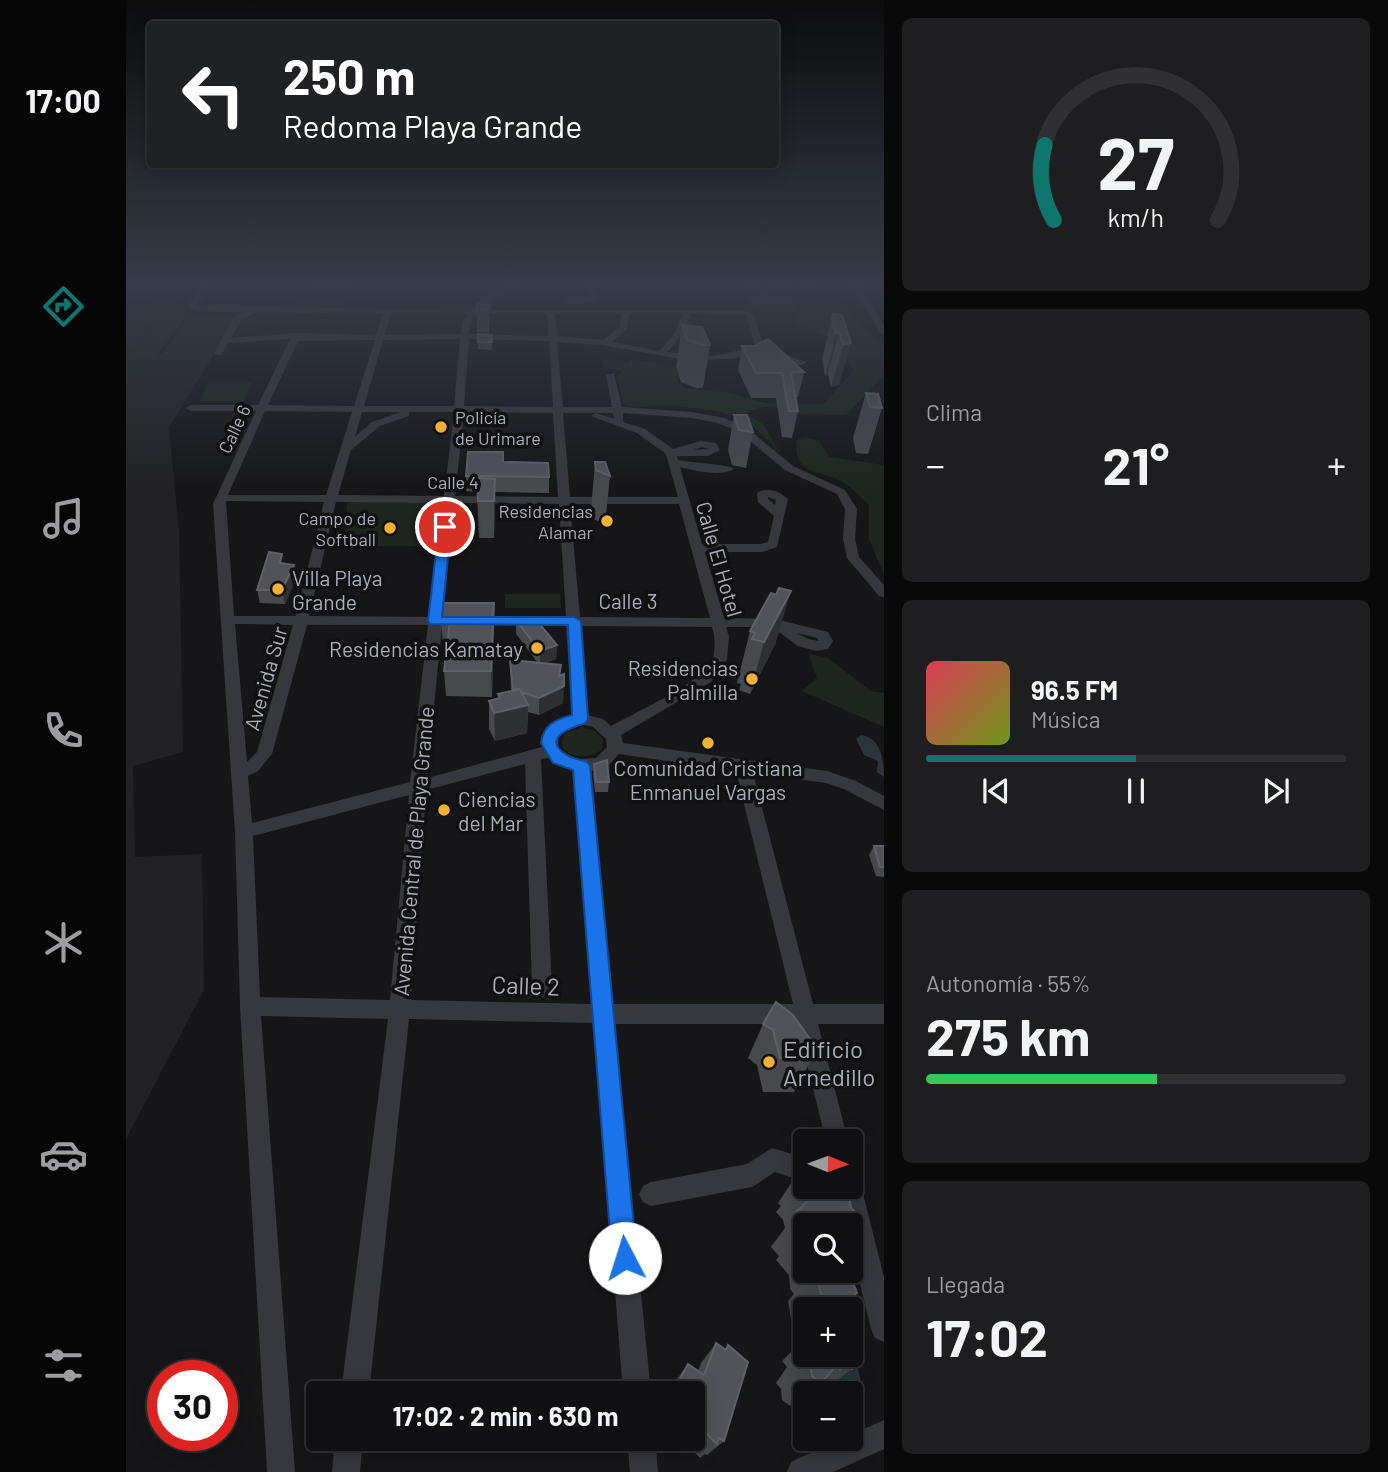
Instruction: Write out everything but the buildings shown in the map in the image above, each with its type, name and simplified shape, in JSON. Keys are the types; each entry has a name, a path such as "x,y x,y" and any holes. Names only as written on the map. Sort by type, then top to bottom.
{"street":[{"name":"Calle 6","path":"281,1472 250,1006 244,832 220,517 221,498 288,355"},
{"name":"Avenida Sur","path":"240,773 252,767 264,754 301,622 331,498 375,355"},
{"name":"Avenida Central de Playa Grande","path":"356,1381 400,1008 419,784 463,355"},
{"path":"555,355 561,410 563,500 580,719"},
{"path":"666,355 695,359 737,358 745,355"},
{"path":"783,355 801,360 797,363 770,362 783,376"},
{"path":"611,375 617,418 626,425"},
{"path":"191,408 617,410 692,415 730,423 752,436 789,468 834,487 850,504 849,539 853,558 884,593"},
{"path":"347,449 376,424 432,409"},
{"path":"561,410 626,425 656,439 673,457 696,468 729,468"},
{"name":"Calle El Hotel","path":"613,740 695,687 713,672 722,648 718,622 673,457"},
{"name":"Calle 4","path":"221,498 684,501"},
{"path":"698,548 769,547 775,541 779,515"},
{"name":"Calle 3","path":"229,620 775,623"},
{"path":"542,988 542,753 554,729 561,723 580,719 598,723 613,740 743,765 827,777 850,785 884,804"},
{"path":"244,832 542,753 581,766 604,762 613,740"},
{"path":"743,765 834,1129"},
{"path":"581,766 636,1381"},
{"name":"Calle 2","path":"250,1006 602,1014 884,1014"},
{"path":"652,1194 752,1175 772,1160 793,1166"},
{"path":"852,1199 884,1329"},
{"path":"801,1472 884,1434"},
{"path":"346,1472 348,1451"},
{"path":"642,1451 644,1472"}],"shaded area":[{"path":"126,355 157,355 141,376 126,382"},
{"path":"158,355 214,355 169,427 179,531 183,752 133,766 135,857 202,854 204,990 126,1139 126,361"},
{"path":"844,355 884,355 884,375 846,415 790,414 788,408 762,407 746,414 763,424 781,454 753,427 724,413 692,408 625,407 617,377 622,371 603,367 601,357 628,363 633,359 675,367 680,376 678,383 685,388 726,392 766,403 824,404 853,371"},
{"path":"209,383 252,383 244,401 199,401"},
{"path":"805,437 819,441 829,457 884,465 884,575 869,539 869,505 843,482 803,465 799,460 796,440"},
{"name":"Campo de Softball","path":"348,501 438,502 432,546 342,546 349,512 346,511"},
{"path":"505,594 560,594 561,608 505,608"},
{"path":"808,653 828,658 871,691 884,693 884,727 802,691 817,678"},
{"path":"582,727 595,731 603,739 602,749 588,756 567,752 562,741 565,733"},
{"path":"861,735 873,740 877,745 882,757 884,777 877,772 878,761 864,755 856,739"},
{"path":"840,1367 858,1367 861,1381 830,1381"}],"place":[{"name":"Policía de Urimare","path":"441,427"},
{"name":"Residencias Alamar","path":"607,521"},
{"name":"Campo de Softball","path":"390,528"},
{"name":"Villa Playa Grande","path":"278,589"},
{"name":"Residencias Kamatay","path":"537,648"},
{"name":"Residencias Palmilla","path":"752,679"},
{"name":"Comunidad Cristiana Enmanuel Vargas","path":"708,743"},
{"name":"Ciencias del Mar","path":"444,810"},
{"name":"Edificio Arnedillo","path":"769,1062"}],"route":[{"path":"445,527 435,621 574,621 580,719 561,723 554,729 549,743 551,751 558,758 581,766 625,1258"}]}
